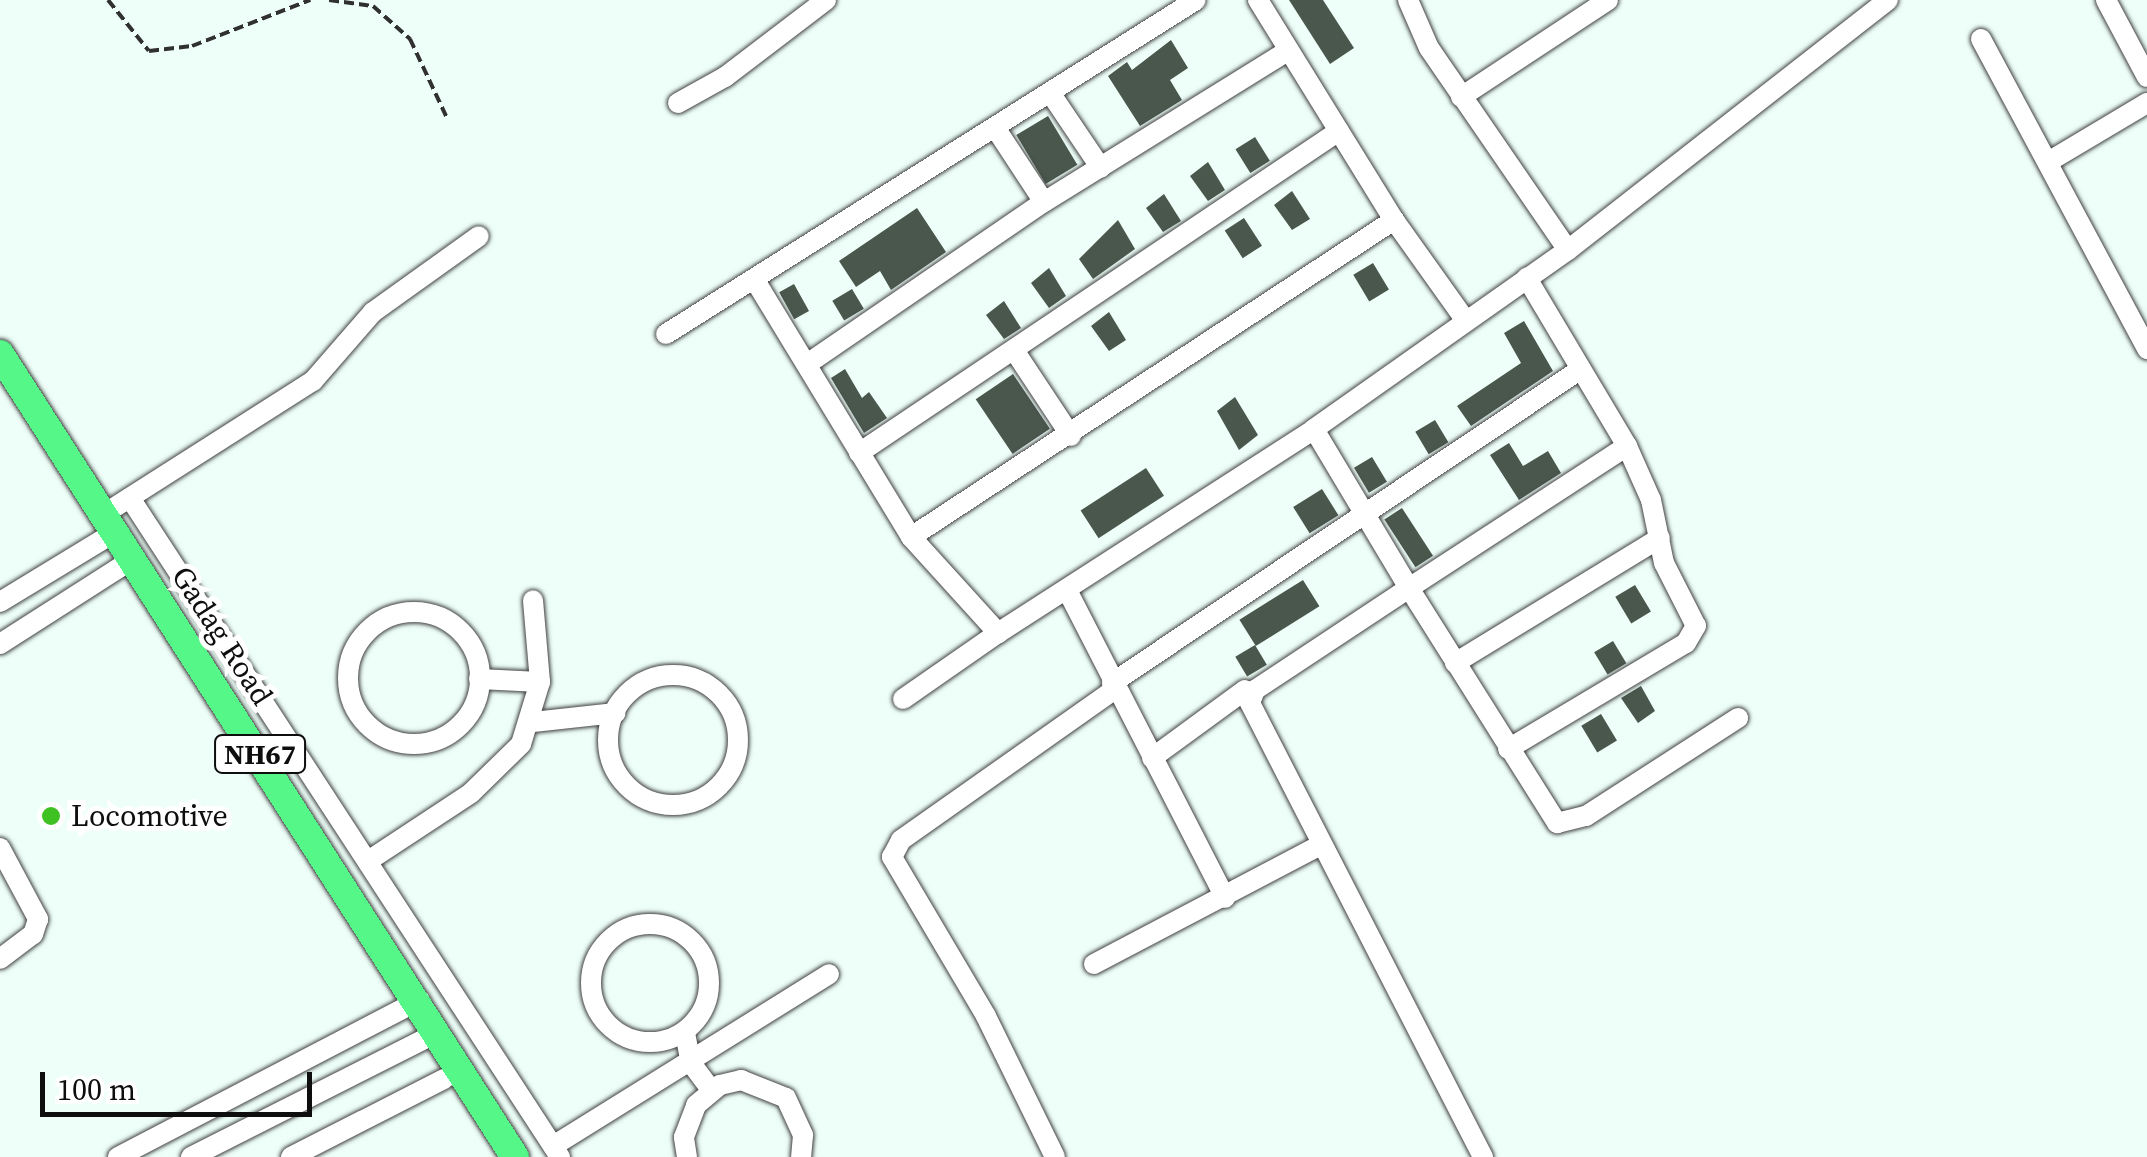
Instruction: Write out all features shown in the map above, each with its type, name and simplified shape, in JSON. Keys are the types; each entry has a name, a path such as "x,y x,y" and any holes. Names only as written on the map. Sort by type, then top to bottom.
{"highway":[{"name":"Gadag Road","path":"0,354 125,564 430,1037 515,1157"},
{"name":"Gadag Road","path":"0,389 106,529"},
{"name":"Gadag Road","path":"430,1037 444,1080 493,1157"}],"street":[{"path":"678,103 725,77 826,0"},
{"path":"666,334 756,282 1196,0"},
{"path":"1258,0 1394,220 1466,321"},
{"path":"1408,0 1461,97 1568,250"},
{"path":"1461,97 1608,0"},
{"path":"903,699 998,633 1314,430 1568,250 1888,0"},
{"path":"2106,0 2147,76"},
{"path":"1981,38 2147,349"},
{"path":"807,364 1044,202 1289,50"},
{"path":"1050,94 1101,168"},
{"path":"2048,162 2147,104"},
{"path":"996,128 1044,202"},
{"path":"859,453 1339,131"},
{"path":"911,538 1394,220"},
{"path":"0,602 106,529 130,498 313,381 374,312 478,236"},
{"path":"1508,749 1695,636 1627,446 1527,278"},
{"path":"756,282 911,538 998,633"},
{"path":"1014,350 1071,436"},
{"path":"1112,683 1581,368"},
{"path":"1314,430 1547,813 1570,824 1738,718"},
{"path":"1482,1157 1319,846 1250,703 1255,690 1627,446"},
{"path":"130,498 556,1152 829,974"},
{"path":"1455,663 1660,538"},
{"path":"0,644 125,564"},
{"path":"1066,590 1225,898"},
{"path":"368,862 471,793 521,744 533,722 540,682 534,600"},
{"path":"411,611 434,614 461,630 475,649 480,678 469,717 453,733 410,745 378,735 361,719 348,675 361,638 378,622 411,611"},
{"path":"533,722 616,713 648,680 670,674 706,686 732,712 738,734 727,778 692,803 669,806 638,796 611,760 608,737 616,713"},
{"path":"480,678 540,682"},
{"path":"1055,1157 986,1016 892,858 901,840 1114,690 1112,683"},
{"path":"1152,758 1246,690"},
{"path":"1094,964 1319,846"},
{"path":"0,848 38,919 33,934 0,959"},
{"path":"685,1033 647,1044 603,1020 593,1001 593,966 618,933 648,923 668,926 692,940 704,958 708,999 685,1033 692,1063 711,1090"},
{"path":"118,1157 412,1005"},
{"path":"191,1157 430,1037"},
{"path":"291,1157 444,1080"},
{"path":"687,1157 687,1123 711,1090 741,1080 786,1098 804,1135 801,1157"}],"path":[{"path":"108,0 149,51 192,46 310,0"},
{"path":"328,0 373,6 410,39 448,120"}],"building":[{"path":"1289,0 1323,0 1354,48 1330,64"},
{"path":"1171,40 1188,68 1170,80 1182,100 1140,126 1108,76 1127,62 1132,70"},
{"path":"1048,116 1077,165 1046,184 1016,135"},
{"path":"1255,137 1270,161 1250,173 1235,149"},
{"path":"1208,162 1225,190 1208,201 1190,176"},
{"path":"1292,191 1310,219 1292,230 1274,205"},
{"path":"1164,194 1181,221 1163,232 1146,208"},
{"path":"917,208 946,252 891,290 880,271 856,287 839,261"},
{"path":"1244,218 1262,246 1243,258 1225,231"},
{"path":"1118,220 1135,249 1093,279 1079,259"},
{"path":"1373,263 1389,290 1369,301 1353,275"},
{"path":"1049,268 1066,296 1049,308 1031,283"},
{"path":"794,284 809,311 794,319 779,292"},
{"path":"852,289 864,309 844,321 832,301"},
{"path":"1004,301 1021,328 1004,339 986,315"},
{"path":"1109,312 1126,340 1109,351 1091,326"},
{"path":"1524,321 1553,371 1471,426 1457,406 1521,363 1504,333"},
{"path":"845,369 862,398 869,392 887,418 864,433 831,378"},
{"path":"1013,374 1050,429 1013,454 976,399"},
{"path":"1235,397 1258,435 1239,450 1217,411"},
{"path":"1435,420 1448,442 1429,454 1415,432"},
{"path":"1509,443 1523,466 1548,451 1561,473 1519,500 1490,455"},
{"path":"1372,457 1387,482 1369,493 1354,468"},
{"path":"1146,468 1164,496 1099,538 1081,510"},
{"path":"1322,489 1338,515 1310,533 1293,507"},
{"path":"1402,508 1433,556 1415,567 1384,519"},
{"path":"1303,580 1319,606 1256,646 1239,620"},
{"path":"1635,585 1651,612 1631,623 1615,597"},
{"path":"1613,641 1626,663 1608,675 1594,652"},
{"path":"1255,645 1267,665 1247,677 1235,657"},
{"path":"1641,686 1655,711 1638,723 1621,698"},
{"path":"1601,714 1617,741 1597,752 1581,726"}],"place":[{"name":"Locomotive","path":"51,816"}]}
